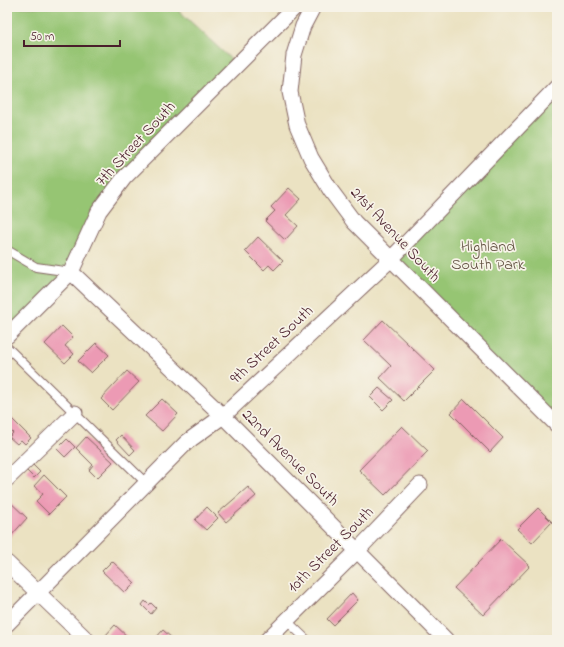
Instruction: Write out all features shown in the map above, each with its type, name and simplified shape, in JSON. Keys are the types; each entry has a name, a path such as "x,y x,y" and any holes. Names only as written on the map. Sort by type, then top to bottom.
{"street":[{"name":"7th Street South","path":"7,336 71,272 99,211 124,178 295,7"},
{"name":"21st Avenue South","path":"313,7 303,26 294,55 290,92 297,125 311,158 331,191 354,222 557,425"},
{"name":"9th Street South","path":"7,624 187,442 223,416 391,259 557,87"},
{"name":"22nd Avenue South","path":"71,272 223,416 446,640"},
{"path":"7,479 75,413"},
{"name":"10th Street South","path":"267,640 357,551 420,485"},
{"path":"7,563 87,640"}],"lane":[{"path":"7,250 36,267 71,272"},
{"path":"7,346 146,483"},
{"path":"286,620 307,640"}],"green space":[{"path":"7,7 175,7 237,65 124,178 71,272 7,337"},
{"name":"Highland South Park","path":"557,87 557,424 391,259"}],"building":[{"path":"289,188 301,199 286,215 298,226 285,240 265,221 275,211 271,207"},
{"path":"258,237 283,261 274,270 269,265 264,270 245,251"},
{"path":"383,320 435,370 404,401 380,378 391,366 364,340"},
{"path":"62,326 73,337 65,346 74,354 65,363 45,344"},
{"path":"96,343 109,355 91,373 78,361"},
{"path":"127,371 139,382 112,410 101,399"},
{"path":"379,388 393,400 383,410 370,397"},
{"path":"162,399 178,414 162,431 145,416"},
{"path":"464,399 503,438 490,452 451,413"},
{"path":"7,414 31,438 25,444 21,440 17,444 9,437 13,433 7,427"},
{"path":"402,426 428,451 385,495 359,470"},
{"path":"121,435 135,450 130,455 116,440"},
{"path":"86,437 113,462 97,478 89,470 93,465 76,448"},
{"path":"67,439 75,447 65,457 57,449"},
{"path":"32,464 40,472 34,478 26,470"},
{"path":"44,475 66,497 49,514 36,501 43,494 34,486"},
{"path":"248,487 256,496 226,522 218,513"},
{"path":"7,499 27,518 10,537 7,534"},
{"path":"207,507 218,518 206,530 195,520"},
{"path":"538,508 552,522 532,543 517,529"},
{"path":"501,539 530,566 483,615 454,588"},
{"path":"112,561 135,583 125,593 102,571"},
{"path":"352,593 358,600 333,625 327,619"},
{"path":"145,601 149,605 151,603 156,608 151,614 142,605"},
{"path":"115,625 130,639 109,640 105,636"},
{"path":"163,630 174,640 154,640"}]}
